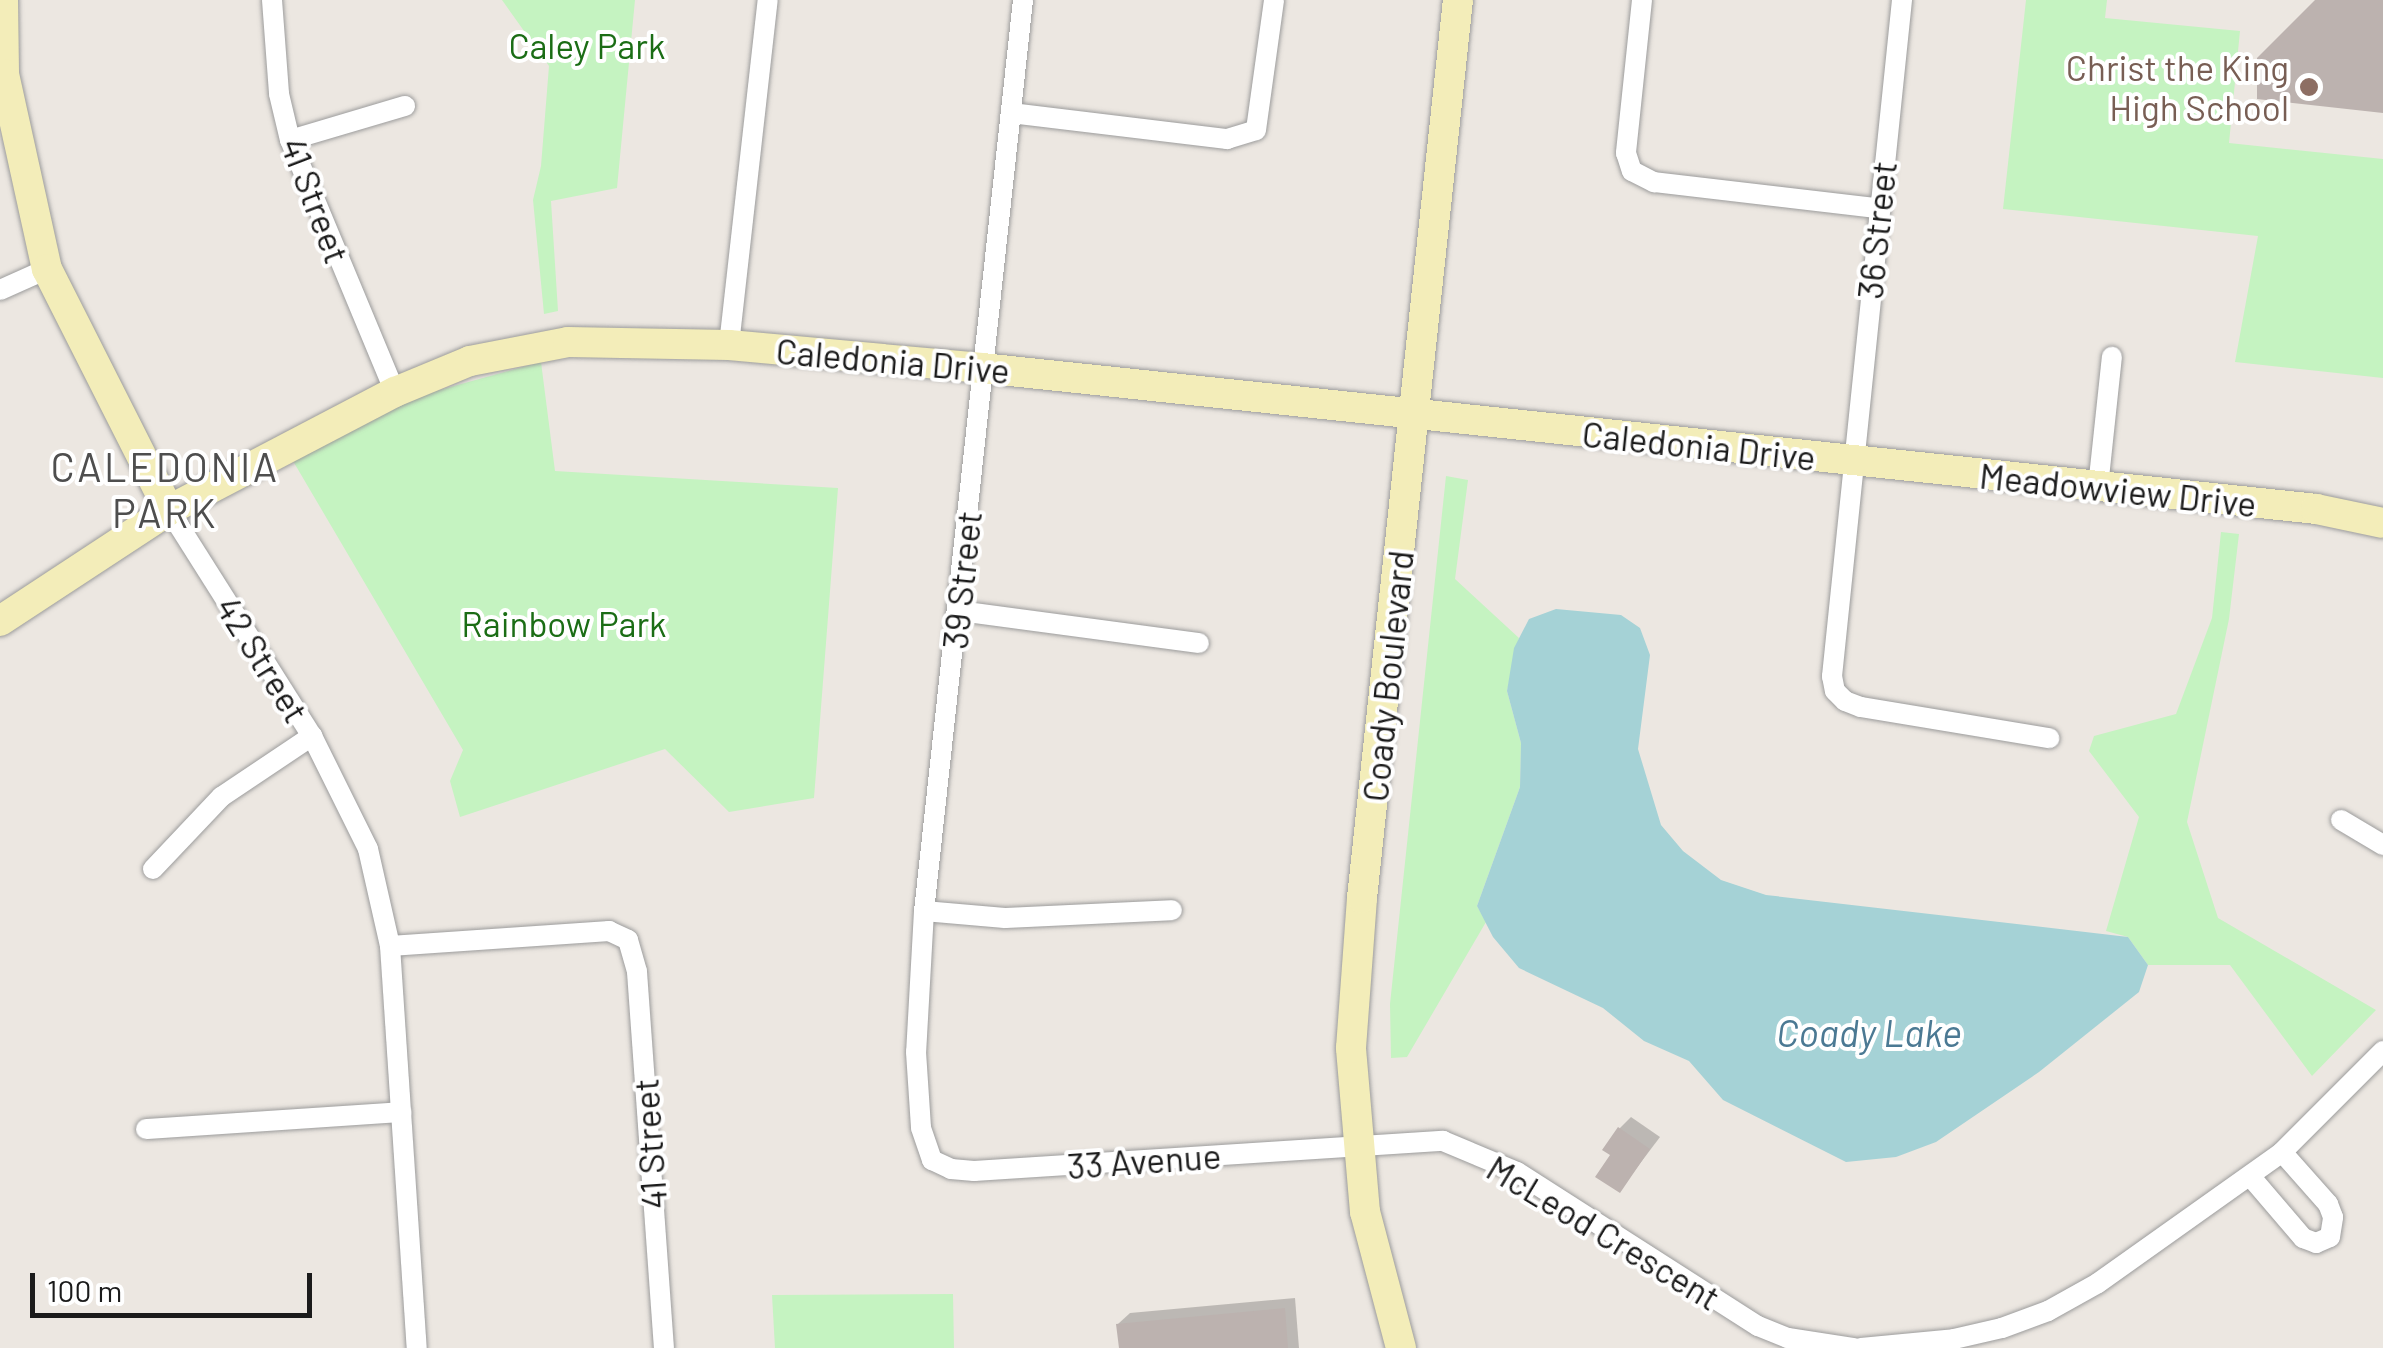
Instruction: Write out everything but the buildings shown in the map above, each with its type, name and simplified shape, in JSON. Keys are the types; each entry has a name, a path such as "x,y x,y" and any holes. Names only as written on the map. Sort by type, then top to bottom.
{"street":[{"name":"41 Street","path":"272,0 279,94 290,140 394,392"},
{"path":"729,345 768,0"},
{"name":"39 Street","path":"932,1160 921,1128 916,1052 924,910 960,611 982,368 1023,0"},
{"path":"1011,113 1227,139 1256,130 1274,0"},
{"name":"Coady Boulevard","path":"1401,1348 1370,1231 1357,1147 1351,1048 1356,965 1458,0"},
{"path":"1642,0 1626,153 1632,171 1654,182 1878,208"},
{"name":"36 Street","path":"1902,0 1832,676 1835,691 1844,701 1860,707 2049,738"},
{"name":"42 Street","path":"2,10 4,74 47,269 168,510 312,736 368,849 390,946 417,1348"},
{"path":"290,140 405,106"},
{"path":"0,290 47,269"},
{"name":"Caledonia Drive","path":"0,621 168,510 394,392 470,361 568,342 729,345 982,368 1852,461"},
{"path":"2098,487 2112,357"},
{"name":"Meadowview Drive","path":"1852,461 2316,509 2383,523"},
{"path":"960,611 1199,643"},
{"path":"153,869 221,796 312,736"},
{"path":"2341,820 2383,845"},
{"path":"924,910 1005,918 1172,910"},
{"name":"41 Street","path":"390,946 609,932 628,940 637,972 664,1348"},
{"name":"McLeod Crescent","path":"1357,1147 1443,1141 1517,1172 1758,1326 1788,1338 1846,1348 1888,1348 1954,1339 2048,1311 2098,1282 2282,1152 2383,1051"},
{"path":"146,1129 400,1112"},
{"name":"33 Avenue","path":"932,1160 951,1169 974,1171 1357,1147"},
{"path":"2250,1176 2303,1238 2316,1244 2330,1237 2334,1217 2328,1204 2282,1152"}],"green space":[{"name":"Caley Park","path":"502,0 635,0 617,188 551,201 558,311 544,314 533,200 541,166 549,66"},
{"path":"2026,0 2107,0 2105,18 2240,31 2229,143 2383,159 2383,378 2235,362 2258,236 2003,209"},
{"name":"Rainbow Park","path":"541,362 555,471 838,488 814,798 729,812 665,749 460,817 450,781 463,750 293,461 414,397"},
{"path":"1446,476 1468,480 1455,579 1519,638 1507,691 1521,743 1520,787 1477,906 1486,922 1407,1057 1391,1058 1390,1004"},
{"path":"2221,532 2239,534 2229,619 2187,822 2218,918 2376,1010 2312,1076 2230,965 2148,965 2128,937 2106,931 2139,817 2089,751 2094,736 2176,714 2212,618"},
{"path":"953,1294 954,1348 775,1348 772,1295"}],"water":[{"name":"Coady Lake","path":"1556,609 1621,615 1640,628 1650,655 1638,749 1661,825 1683,851 1721,880 1766,895 2128,937 2148,965 2139,992 2039,1072 1936,1142 1896,1157 1846,1162 1723,1100 1689,1061 1644,1041 1603,1008 1519,968 1493,937 1477,906 1520,787 1521,743 1507,691 1514,648 1529,619"}],"place":[{"name":"Christ the King High School","path":"2309,87"}],"district":[{"name":"CALEDONIA PARK","path":"165,489"}]}
